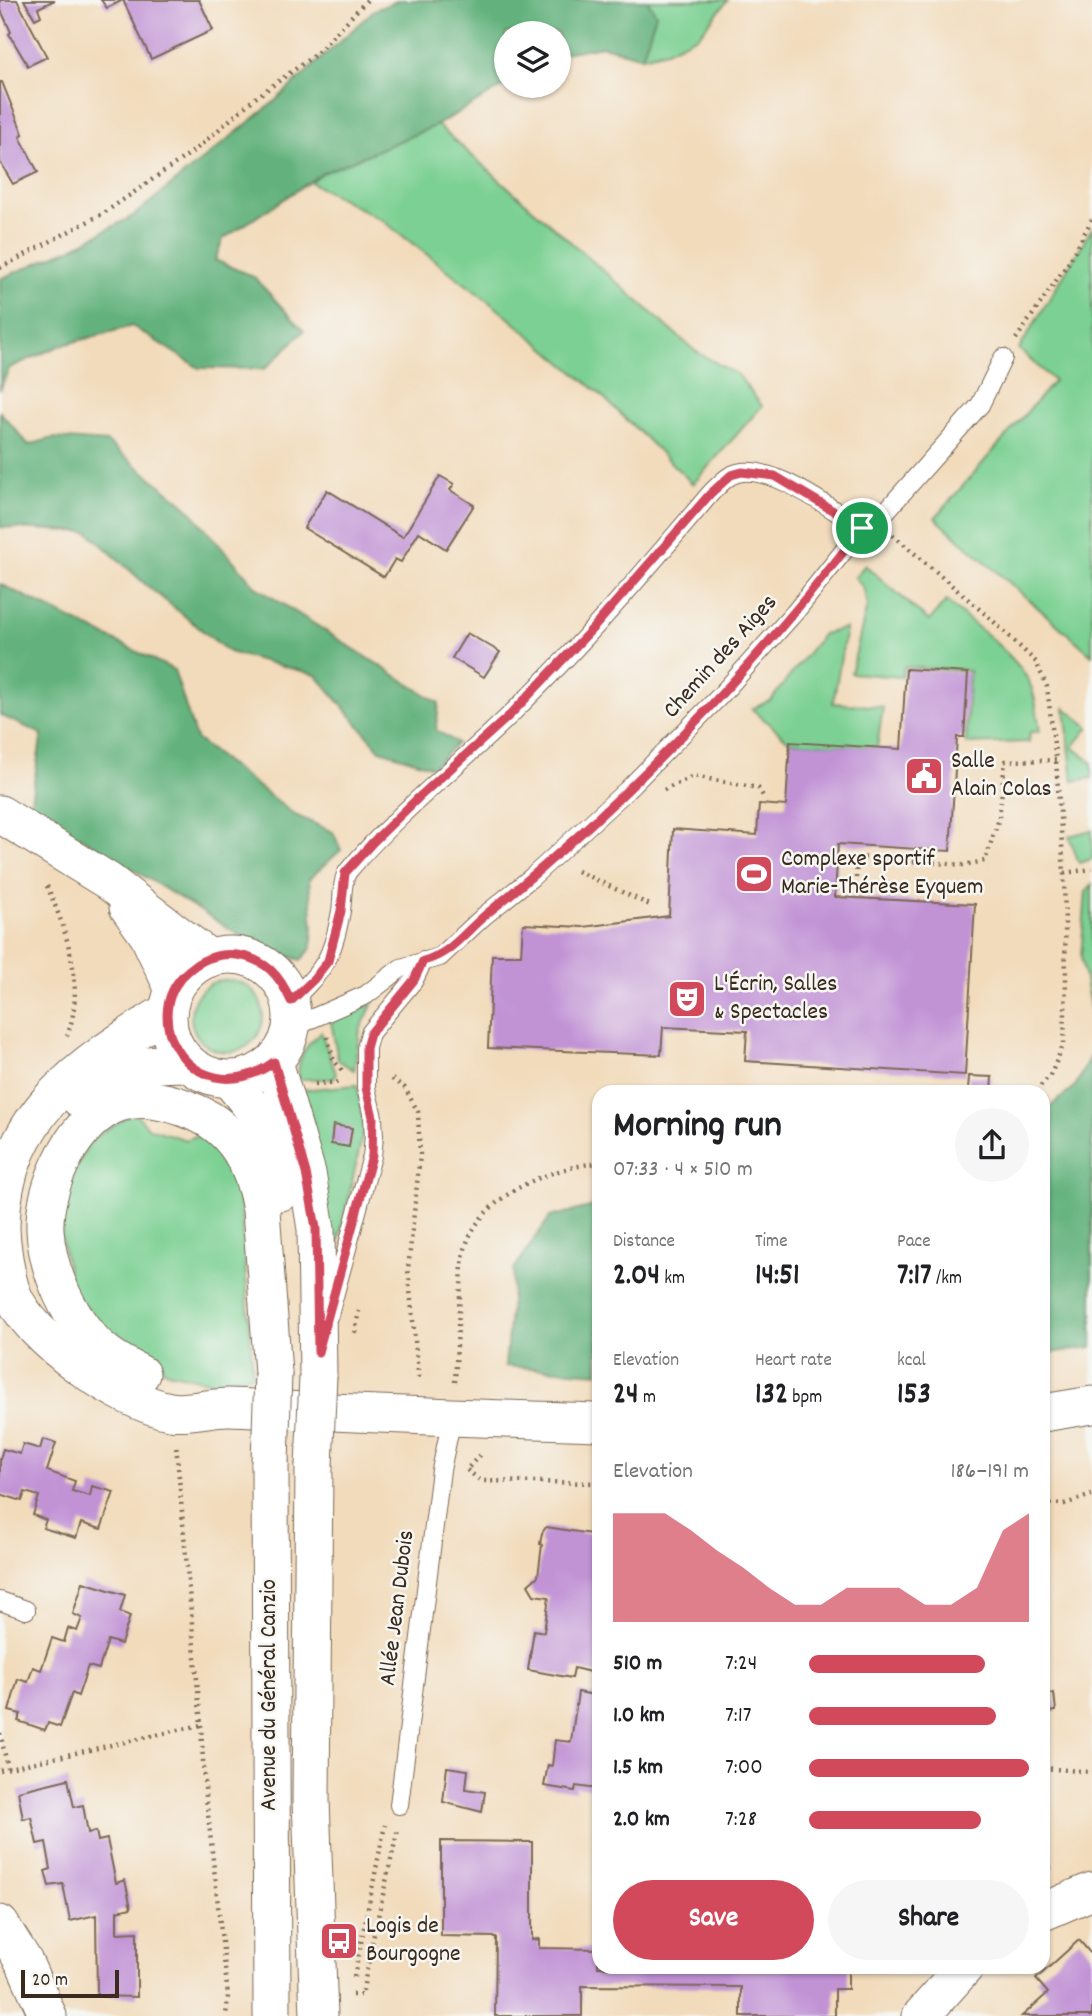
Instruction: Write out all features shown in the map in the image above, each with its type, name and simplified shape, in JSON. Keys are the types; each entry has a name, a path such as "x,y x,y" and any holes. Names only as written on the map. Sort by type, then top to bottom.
{"street":[{"path":"0,814 108,881 209,958"},
{"path":"108,881 148,935 171,1000"},
{"path":"229,954 250,957 268,967 283,982 291,1016 285,1048 274,1062 253,1075 230,1080 215,1078 188,1063 176,1048 169,1030 171,1000 182,976 209,958 229,954"},
{"path":"171,1000 75,1074 50,1098 25,1132 7,1177 1,1234 4,1292 40,1331 87,1370 133,1398 172,1412 227,1407 449,1435 592,1423"},
{"name":"Avenue du Général Canzio","path":"274,1062 306,1173 316,1228 318,1364 314,1466 311,1800 318,2001"},
{"path":"4,1292 20,1277 24,1258 23,1212 27,1187 39,1154 59,1122 81,1098 114,1074 141,1065 188,1063"},
{"path":"230,1080 255,1111 284,1200 285,1281 273,1373"},
{"path":"150,1378 102,1349 80,1325 56,1276 46,1234 46,1208 64,1156 92,1119 111,1107 130,1101 170,1104 203,1115 232,1138 247,1161 257,1186 261,1210 273,1373"},
{"path":"4,1292 44,1311 98,1358 227,1407"},
{"name":"Avenue du Général Canzio","path":"272,2016 270,1463 273,1373"},
{"path":"1050,1412 1092,1405"},
{"path":"1050,1909 1092,1891"},
{"path":"0,1924 24,1962 48,2016"},
{"path":"921,2016 959,1974"}],"lane":[{"name":"Chemin des Aiges","path":"291,1016 311,1019 366,995 401,968 440,957 532,877 689,730 796,611 862,528 887,510 979,405 1003,358"},
{"path":"291,1016 328,961 341,911 345,873 418,798 510,715 595,626 710,494 731,475 753,472 775,476 862,528"},
{"path":"318,1364 372,1156 373,1117 366,1088 366,1048 370,1034 414,980 423,961"},
{"name":"Allée Jean Dubois","path":"398,1805 449,1435"},
{"path":"0,1601 26,1610"}],"path":[{"path":"0,268 104,213 195,150 254,99 317,54 367,0"},
{"path":"1003,358 1071,259 1092,219"},
{"path":"862,528 891,533 991,619 1036,662 1047,687 1056,760 1064,873 1064,1043 1051,1074 1041,1085"},
{"path":"856,878 857,857 963,865 985,861 999,817 1005,761 1056,760"},
{"path":"654,799 664,790 693,776 758,788 765,799"},
{"path":"47,843 40,859 40,871 64,923 74,974 74,1010 66,1039"},
{"path":"585,861 575,870 652,906"},
{"path":"1064,873 1092,869"},
{"path":"384,1074 405,1088 418,1112 420,1156 408,1270 419,1382 417,1393"},
{"path":"592,1164 557,1172 515,1190 494,1205 474,1230 464,1252 449,1435 481,1481 592,1483"},
{"path":"172,1412 204,1779 228,1996 226,2016"},
{"path":"1050,1503 1064,1504 1092,1495"},
{"path":"0,1770 201,1725"},
{"path":"0,1733 8,1768"},
{"path":"1050,1769 1092,1772"},
{"path":"318,2001 351,1986 387,1814 398,1805"}],"green space":[{"path":"399,0 647,0 656,14 642,57 603,46 571,52 571,21 494,21 494,92 437,125 323,173 223,239 215,260 254,277 304,331 265,369 199,368 132,326 59,346 9,368 0,390 0,279 72,248 133,216 274,102 374,10"},
{"path":"647,0 728,0 699,35 666,51 642,57 656,14"},
{"path":"437,125 695,351 738,375 762,406 693,484 599,393 498,309 382,220 310,182 323,173"},
{"path":"1092,228 1092,655 935,518 1054,381 1019,349"},
{"path":"0,412 29,445 53,438 107,442 186,506 256,587 439,703 436,730 457,743 433,767 380,750 316,675 229,652 145,584 88,532 0,527"},
{"path":"865,565 929,621 946,601 1001,648 1020,668 1030,684 1040,732 1030,732 1029,742 966,744 969,671 904,667 902,677 851,673 867,606 864,589 855,577"},
{"path":"0,584 174,670 196,739 295,815 333,832 341,850 309,879 313,928 311,949 301,960 261,948 30,806 42,734 0,715"},
{"path":"846,628 833,703 883,707 877,748 790,742 752,709 771,700 823,634"},
{"path":"1065,708 1089,727 1073,747 1092,763 1092,778 1073,781"},
{"path":"1092,830 1092,859 1079,863 1069,836"},
{"path":"1092,884 1092,1018 1081,957 1086,892"},
{"path":"227,980 247,986 257,996 263,1016 257,1036 247,1046 227,1052 207,1046 197,1036 191,1016 197,996 207,986"},
{"path":"373,1003 360,1030 354,1070 338,1060 331,1021"},
{"path":"321,1032 336,1074 333,1079 299,1079 298,1071 303,1052"},
{"path":"1092,1052 1092,1347 1050,1353 1050,1107 1076,1085"},
{"path":"357,1085 364,1128 330,1281 301,1090"},
{"path":"134,1112 149,1128 186,1140 201,1134 221,1154 239,1182 253,1375 216,1383 168,1372 113,1338 72,1291 61,1237 63,1192 91,1140"},
{"path":"592,1206 592,1373 505,1366 514,1269 550,1217"}],"building":[{"path":"0,0 17,0 47,57 28,66 9,34 11,32 0,8"},
{"path":"24,0 55,0 38,8 41,16 35,19"},
{"path":"101,0 123,0 107,8"},
{"path":"123,0 199,0 213,30 151,59"},
{"path":"0,82 23,134 20,137 38,172 13,184 0,162"},
{"path":"440,476 454,484 450,490 474,505 446,549 419,532 401,562 395,559 384,577 304,528 327,490 403,537"},
{"path":"467,633 500,652 484,677 452,658"},
{"name":"Complexe sportif Marie-Thérèse Eyquem","path":"906,669 968,673 964,737 957,737 950,851 838,844 835,897 975,904 965,1075 745,1061 747,1031 663,1027 661,1055 488,1048 492,955 521,955 523,924 583,927 669,916 673,829 757,835 759,804 786,806 790,742 901,749"},
{"path":"969,1076 992,1077 991,1085 968,1085"},
{"path":"333,1125 352,1128 349,1147 331,1144"},
{"path":"43,1439 56,1443 47,1471 75,1481 72,1491 90,1496 92,1486 114,1492 101,1529 81,1523 76,1538 43,1528 46,1520 33,1515 39,1496 25,1492 22,1501 0,1494 0,1459 3,1449 20,1454 23,1444 40,1449"},
{"path":"546,1527 592,1534 592,1672 574,1668 572,1678 528,1670 534,1630 544,1632 549,1597 534,1595 528,1585 538,1576 542,1533"},
{"path":"83,1582 125,1595 120,1612 130,1616 121,1644 108,1640 99,1669 88,1666 78,1696 72,1693 60,1727 48,1723 45,1730 18,1721 21,1714 9,1711 18,1679 28,1682 33,1667 41,1670 52,1638 64,1642 68,1628 77,1631 82,1618 73,1614"},
{"path":"578,1692 592,1694 592,1788 576,1786 575,1791 544,1786 548,1765 552,1766 555,1740 571,1742"},
{"path":"1054,1693 1056,1711 1050,1712 1050,1694"},
{"path":"447,1767 468,1770 466,1789 485,1792 482,1812 443,1802"},
{"path":"68,1779 74,1807 83,1805 88,1833 96,1831 98,1841 107,1839 116,1883 125,1880 131,1908 117,1911 117,1933 137,1932 137,1997 97,1996 96,1915 70,1921 63,1884 49,1886 45,1871 51,1869 46,1842 37,1844 31,1817 23,1819 18,1791"},
{"path":"441,1841 532,1842 532,1940 539,1939 539,1948 592,1949 592,1974 848,1974 848,1989 835,1989 835,2016 741,2016 741,1987 582,1986 582,2016 495,2016 496,1937 441,1936"},
{"path":"1079,1940 1092,1955 1092,2016 1022,2016 1048,1993 1036,1979 1042,1974 1050,1974 1050,1966"}],"place":[{"name":"Salle Alain Colas","path":"924,776"},
{"name":"Complexe sportif Marie-Thérèse Eyquem","path":"754,874"},
{"name":"L'Écrin, Salles & Spectacles","path":"687,999"},
{"name":"Logis de Bourgogne","path":"339,1941"}],"route":[{"path":"753,472 775,476 862,528 796,611 689,730 532,877 440,957 423,961 414,980 370,1034 365,1063 366,1088 373,1117 372,1156 318,1352 316,1228 306,1173 274,1062 261,1072 230,1080 215,1078 188,1063 176,1048 169,1030 170,1000 182,976 209,958 229,954 250,957 268,967 283,982 291,1001 328,961 341,911 345,873 418,798 510,715 595,626 710,494 731,475 753,472"}]}
